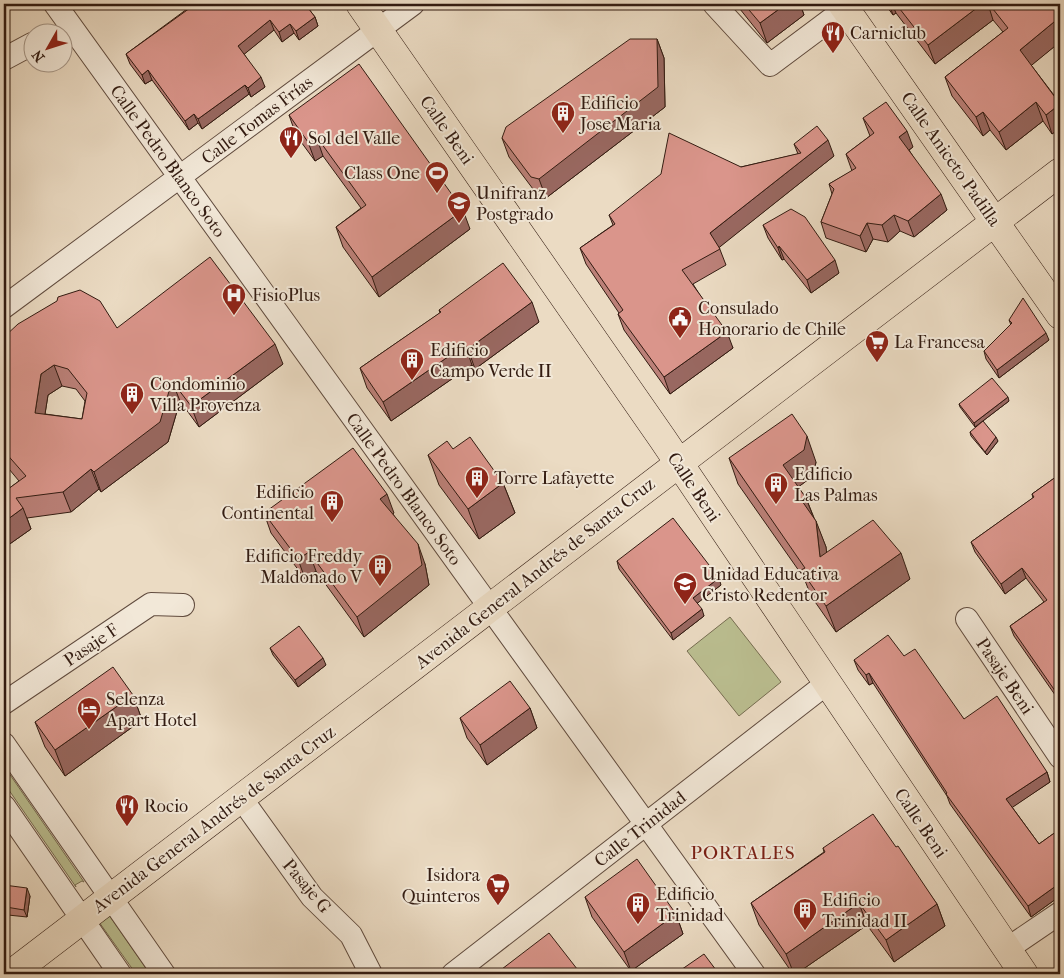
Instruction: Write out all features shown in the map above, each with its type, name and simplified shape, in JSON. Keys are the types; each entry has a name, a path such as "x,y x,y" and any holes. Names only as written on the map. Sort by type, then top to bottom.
{"main road":[{"name":"Calle Beni","path":"360,4 677,463 1024,974"},
{"name":"Calle Aniceto Padilla","path":"844,6 1060,315"},
{"name":"Avenida General Andrés de Santa Cruz","path":"11,974 490,609 677,463 996,223 1060,172"}],"street":[{"name":"Calle Pedro Blanco Soto","path":"56,4 61,22"},
{"name":"Calle Tomas Frías","path":"4,307 413,4"},
{"path":"714,4 770,65 844,6"},
{"name":"Calle Pedro Blanco Soto","path":"72,40 180,178 754,974"},
{"path":"4,59 22,49"},
{"name":"Pasaje F","path":"4,703 151,604 183,605"},
{"name":"Pasaje Beni","path":"967,619 1060,757"},
{"name":"Calle Trinidad","path":"453,974 826,684"},
{"path":"4,744 164,974"},
{"name":"Pasaje G","path":"241,798 312,897 351,935 371,974"},
{"path":"4,806 120,974"},
{"path":"1007,949 1060,913"}],"green space":[{"path":"730,617 781,682 739,716 687,651"},
{"path":"4,766 84,882 82,881 75,885 76,887 4,783"},
{"path":"109,915 150,974 136,974 99,922"}],"building":[{"path":"187,4 305,4 315,17 296,31 290,24 279,32 270,20 238,46 261,77 248,88 245,85 198,119 194,114 185,121 148,70 142,75 126,54 190,8"},
{"path":"744,4 786,4 760,23"},
{"path":"896,4 982,4 928,45"},
{"path":"989,4 1060,4 1060,17 1020,50 1060,104 1046,115 1036,102 999,132 983,112 976,117 945,77 1008,28"},
{"name":"Edificio Jose Maria","path":"630,39 657,39 658,87 539,179 531,177 502,138 506,127"},
{"path":"359,64 463,210 372,277 336,227 366,205 316,136 308,142 289,115"},
{"path":"886,102 907,131 899,137 941,194 908,221 894,215 882,225 867,223 860,236 821,222 834,189 829,184 856,168 846,154 874,133 863,118"},
{"path":"817,126 828,140 710,233 720,249 682,270 727,332 664,377 618,314 623,310 580,248 615,224 609,215 661,174 669,133 741,167 801,153 794,144"},
{"path":"791,209 805,217 835,260 807,280 779,246 778,248 763,225"},
{"path":"210,257 275,344 191,406 172,381 160,422 94,472 91,469 63,492 16,498 23,508 4,522 4,492 26,476 4,451 4,337 18,324 57,301 58,297 80,290 100,301 117,328","holes":["54,365 68,369 87,393 82,419 35,413 41,374"]},
{"path":"503,263 532,302 468,349 465,345 383,402 360,368 441,312 439,310"},
{"path":"1023,298 1046,333 997,370 984,351 1012,323 1009,320"},
{"path":"992,378 1008,397 974,423 959,404"},
{"path":"792,414 807,436 804,450 783,465 806,498 802,501 816,521 820,557 873,520 901,553 826,606 801,570 805,568 729,458"},
{"path":"983,421 996,437 985,452 970,432"},
{"path":"470,437 503,483 468,509 428,455 447,441 453,449"},
{"path":"353,448 387,494 380,499 418,544 422,565 357,617 309,552 298,559 264,513"},
{"path":"1060,474 1060,698 1010,626 1047,600 1022,568 1001,584 971,542 1034,497 1032,494"},
{"path":"673,518 719,578 693,598 702,609 671,633 617,561"},
{"path":"299,626 323,658 295,680 270,648"},
{"path":"888,635 904,656 915,649 964,719 997,696 1047,772 1006,799 1039,844 1060,829 1060,883 1028,906 946,794 869,673 866,675 854,660"},
{"path":"113,667 133,695 55,750 35,722"},
{"path":"510,681 530,708 480,745 460,718"},
{"path":"873,814 896,847 898,846 937,904 886,940 859,903 786,954 751,903 825,852 823,848"},
{"name":"Edificio Trinidad","path":"637,859 676,914 624,952 585,897"},
{"path":"4,885 27,888 24,910 6,907 4,922"},
{"path":"549,933 581,974 488,974 495,969 502,969"},
{"path":"704,954 719,974 675,974"},
{"path":"66,969 70,974 59,974"}],"place":[{"name":"Carniclub","path":"833,54"},
{"name":"Edificio Jose Maria","path":"563,134"},
{"name":"Sol del Valle","path":"291,159"},
{"name":"Class One","path":"437,194"},
{"name":"Unifranz Postgrado","path":"459,224"},
{"name":"FisioPlus","path":"234,316"},
{"name":"Consulado Honorario de Chile","path":"680,339"},
{"name":"La Francesa","path":"877,363"},
{"name":"Edificio Campo Verde II","path":"412,381"},
{"name":"Condominio Villa Provenza","path":"132,415"},
{"name":"Torre Lafayette","path":"477,499"},
{"name":"Edificio Las Palmas","path":"776,505"},
{"name":"Edificio Continental","path":"332,523"},
{"name":"Edificio Freddy Maldonado V","path":"380,587"},
{"name":"Unidad Educativa Cristo Redentor","path":"685,605"},
{"name":"Selenza Apart Hotel","path":"89,730"},
{"name":"Rocio","path":"127,827"},
{"name":"Isidora Quinteros","path":"498,906"},
{"name":"Edificio Trinidad","path":"638,925"},
{"name":"Edificio Trinidad II","path":"805,931"}],"district":[{"name":"PORTALES","path":"743,852"}]}
